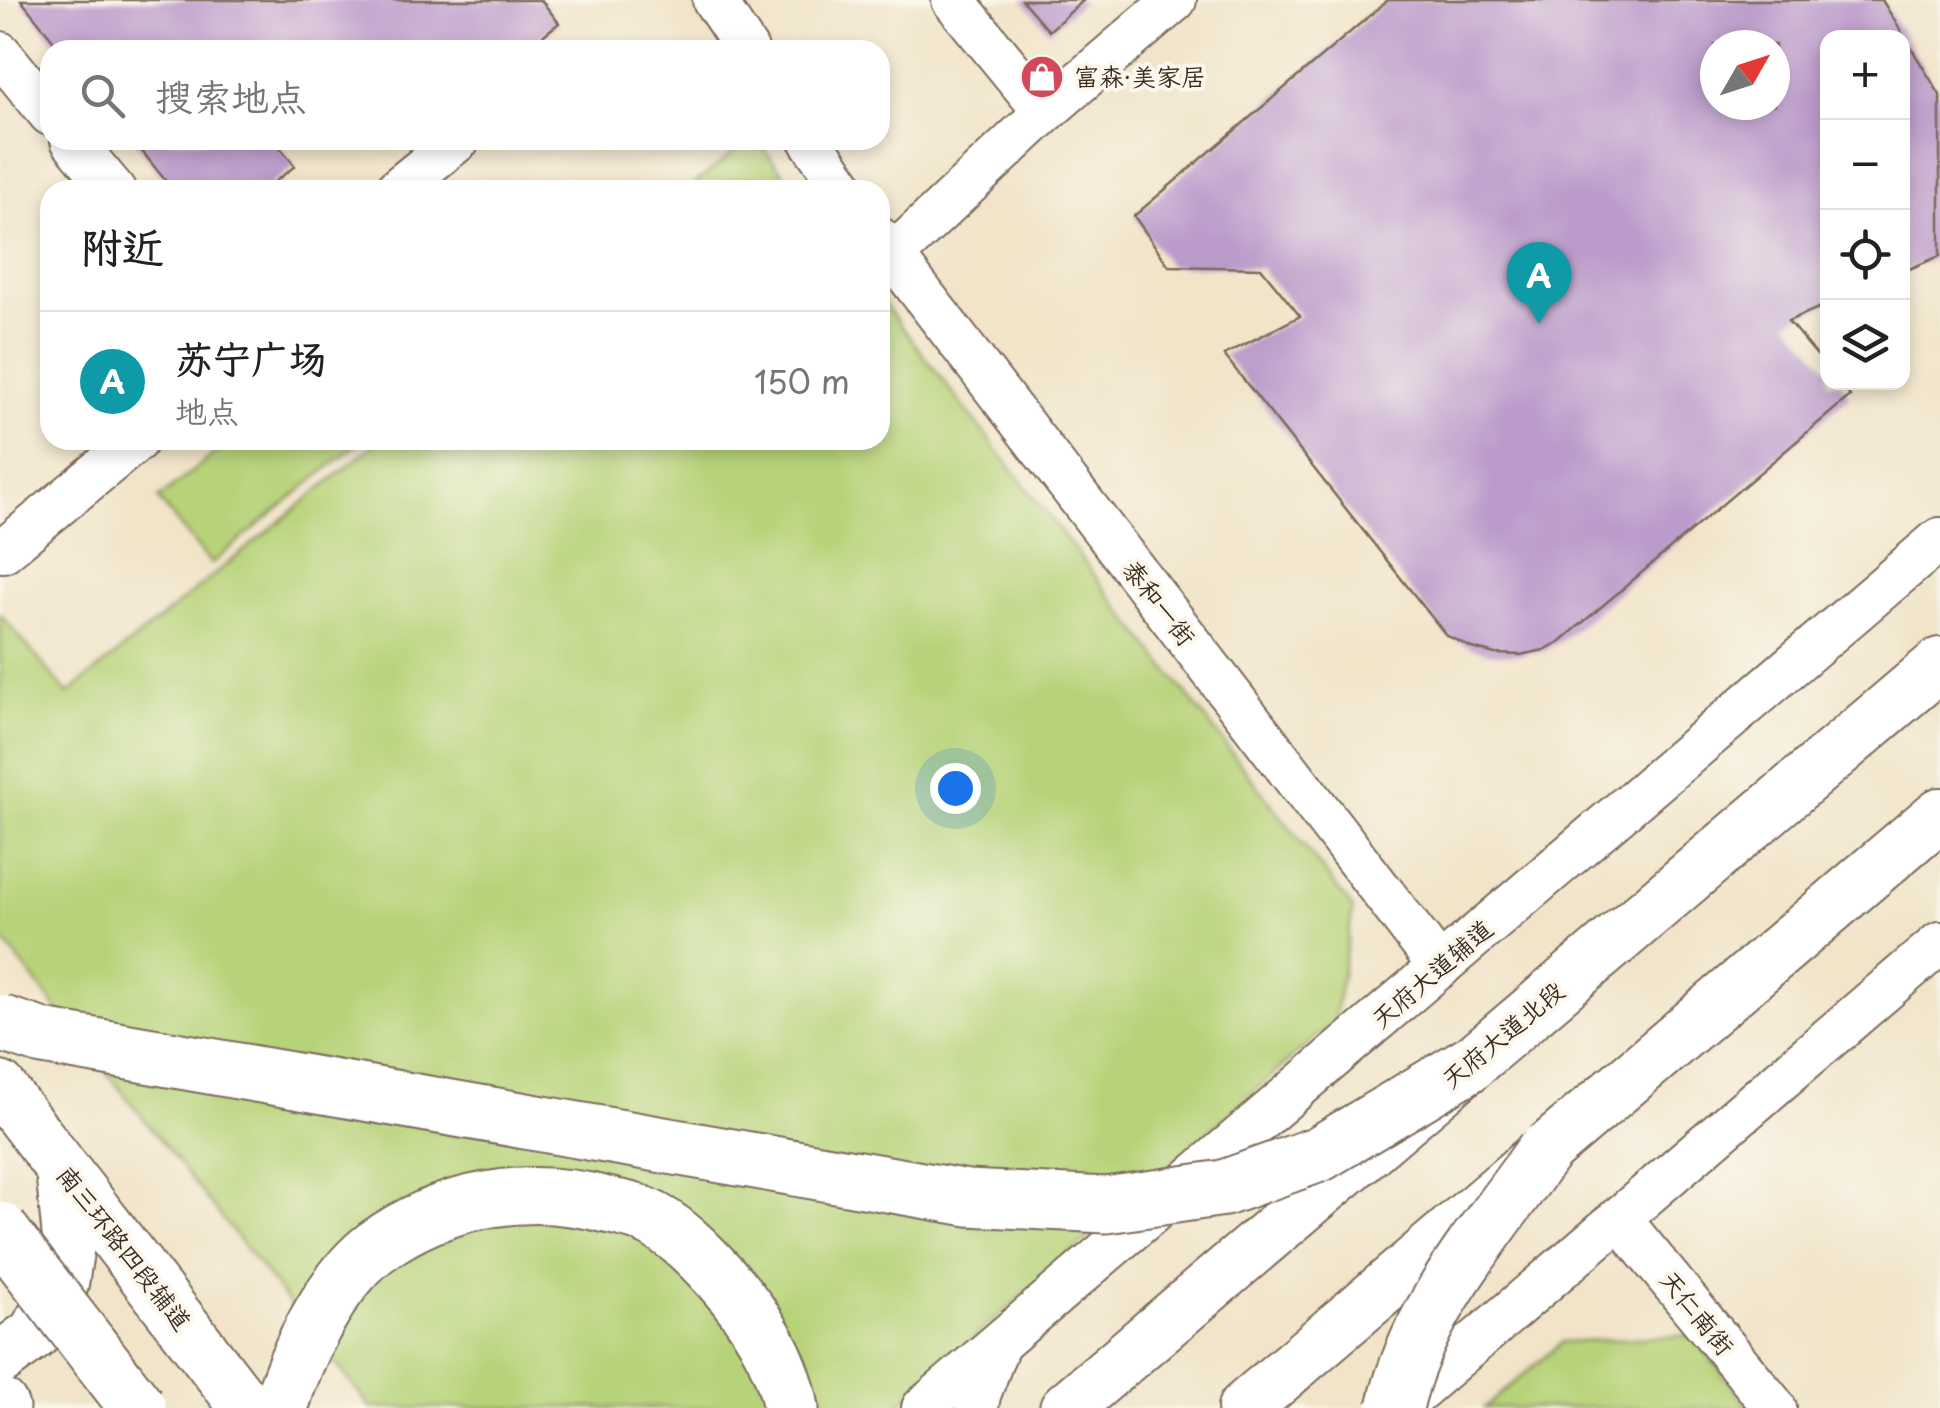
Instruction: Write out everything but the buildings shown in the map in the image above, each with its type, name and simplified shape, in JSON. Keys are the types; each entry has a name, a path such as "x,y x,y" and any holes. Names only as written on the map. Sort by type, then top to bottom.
{"highway":[{"path":"0,1023 43,1038 948,1195 1106,1206 1224,1188 1319,1154 1470,1062"},
{"path":"1397,1408 1434,1307 1544,1151"},
{"path":"280,1408 298,1356 330,1298 375,1248 440,1211 509,1195 572,1196 645,1215 698,1252 753,1313 786,1381 791,1408"},
{"path":"0,1230 138,1408"}],"main road":[{"name":"天府大道北段","path":"1066,1408 1940,664"},
{"path":"1244,1408 1940,814"},
{"name":"南三环路四段辅道","path":"0,1088 247,1408"},
{"path":"0,1359 35,1332 62,1284 70,1238 62,1168"}],"street":[{"path":"714,0 740,40"},
{"path":"953,0 1045,112"},
{"path":"890,245 1174,0"},
{"path":"0,53 40,102"},
{"path":"80,150 106,180"},
{"path":"408,180 446,150"},
{"path":"817,150 838,180"},
{"name":"泰和一街","path":"890,253 1440,967"},
{"path":"0,547 3,551 125,450"},
{"name":"天府大道辅道","path":"923,1408 1940,539"},
{"path":"1397,1408 1940,943"},
{"name":"天仁南街","path":"1618,1218 1775,1408"},
{"path":"977,1408 978,1395 998,1344"}],"green space":[{"path":"737,150 765,150 788,180 699,180"},
{"path":"890,312 1353,909 1334,1021 895,1408 371,1408 0,936 0,614 68,694 368,450 890,450"},
{"path":"219,450 350,450 211,564 158,499"},
{"path":"1692,1335 1749,1408 1484,1408 1562,1342"}],"place":[{"name":"富森·美家居","path":"1042,77"},
{"name":"苏宁广场","path":"1539,324"}]}
